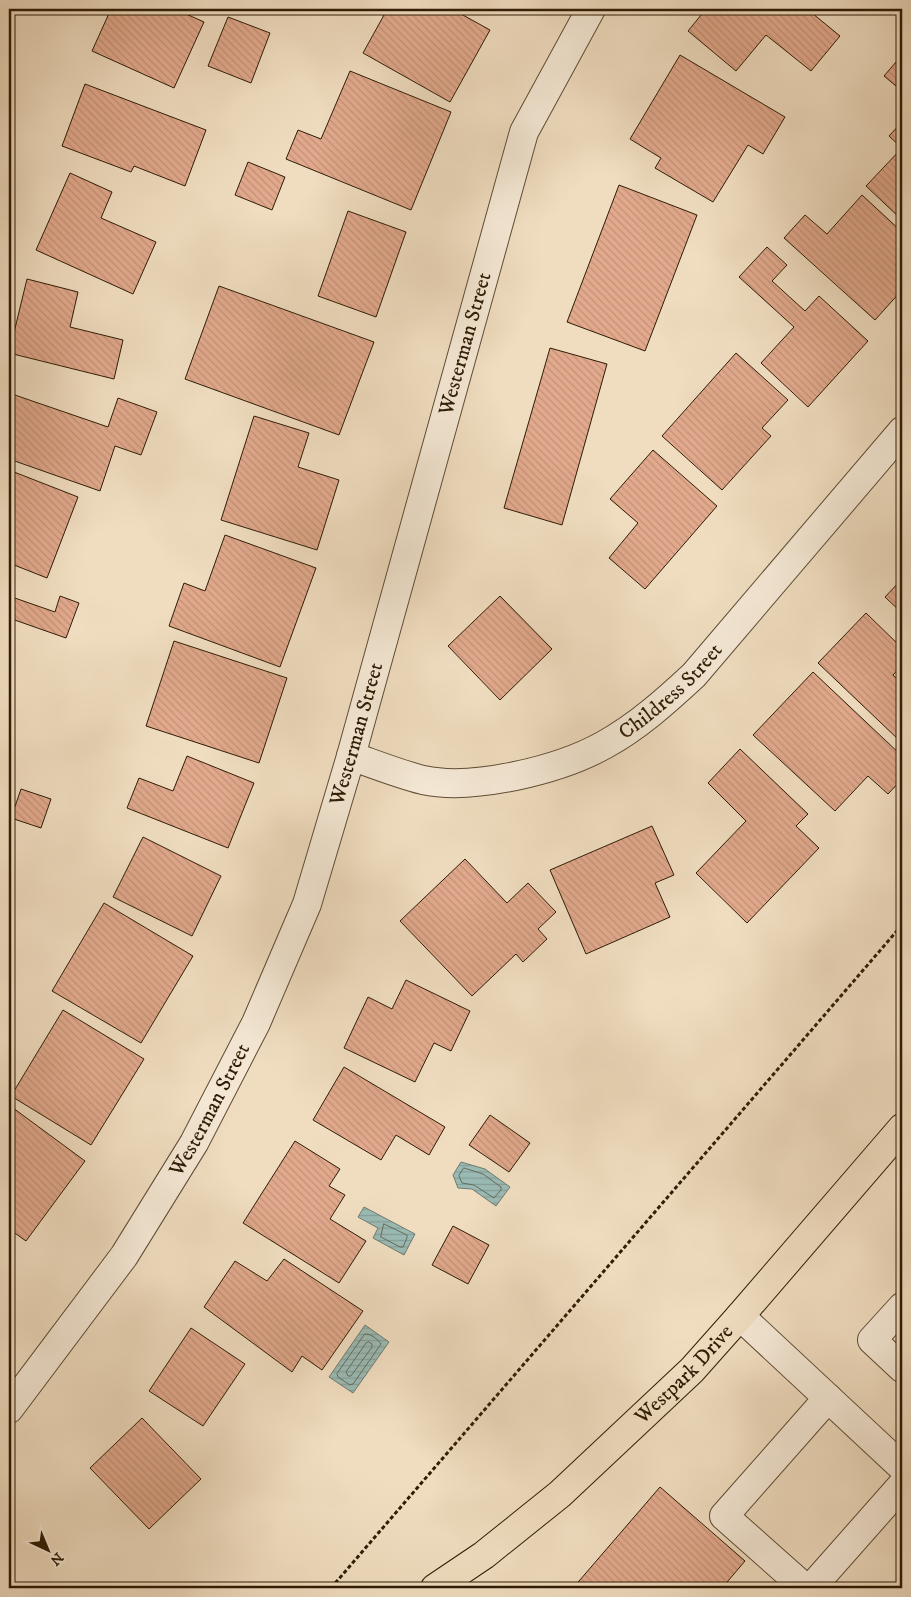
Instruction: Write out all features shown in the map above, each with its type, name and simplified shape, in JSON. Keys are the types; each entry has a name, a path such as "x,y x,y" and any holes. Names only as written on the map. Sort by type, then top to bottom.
{"main road":[{"name":"Westpark Drive","path":"435,1588 484,1555 560,1494 692,1370 902,1128"}],"street":[{"name":"Westerman Street","path":"9,1409 124,1256 194,1144 256,1023 307,904 351,756 524,132 592,9"},
{"name":"Childress Street","path":"351,756 424,780 470,783 513,777 575,758 604,745 664,703 694,675 902,431"},
{"path":"902,1307 872,1340 902,1368"},
{"path":"740,1316 902,1467"},
{"path":"805,1588 724,1516 828,1398"},
{"path":"811,1588 902,1485"}],"path":[{"path":"331,1588 902,925"}],"water":[{"path":"461,1162 485,1169 510,1187 496,1206 472,1189 458,1188 453,1175"},
{"path":"364,1207 415,1234 404,1255 373,1238 378,1228 358,1217"},
{"path":"365,1325 389,1342 353,1393 329,1377"}],"building":[{"path":"111,9 175,9 204,22 174,88 92,51"},
{"path":"373,9 452,9 490,30 450,102 363,53 384,15"},
{"path":"706,9 807,9 840,36 811,71 766,35 736,71 688,31"},
{"path":"228,17 270,33 251,83 208,66"},
{"path":"680,55 785,117 763,154 748,145 713,202 655,168 661,158 630,139"},
{"path":"902,55 902,91 884,76"},
{"path":"350,71 451,112 411,210 286,159 298,130 321,139"},
{"path":"85,84 206,130 185,186 134,166 131,172 62,146"},
{"path":"902,122 902,148 889,136"},
{"path":"902,148 902,220 866,186"},
{"path":"248,162 285,177 272,210 235,195"},
{"path":"70,173 112,192 101,218 156,242 133,294 36,250"},
{"path":"619,185 697,215 645,351 567,322"},
{"path":"862,195 902,232 902,290 875,320 784,238 805,215 827,234"},
{"path":"348,211 406,232 376,317 318,296"},
{"path":"767,247 787,265 772,281 805,311 819,296 868,341 808,407 761,363 794,327 739,277"},
{"path":"27,279 78,292 70,327 123,340 114,379 9,353"},
{"path":"219,286 374,342 339,435 185,379"},
{"path":"550,348 607,364 562,525 504,508"},
{"path":"736,353 788,400 762,428 771,436 722,490 662,436"},
{"path":"9,393 108,427 118,398 157,412 141,455 115,446 100,491 9,459"},
{"path":"254,416 309,433 298,467 339,480 317,550 221,520"},
{"path":"653,450 717,506 645,589 609,558 638,523 610,499"},
{"path":"9,470 78,497 47,578 9,563"},
{"path":"225,535 316,568 280,667 169,626 184,583 205,591"},
{"path":"902,579 902,613 885,597"},
{"path":"9,596 55,612 60,596 79,603 66,638 9,618"},
{"path":"500,596 552,649 500,700 448,646"},
{"path":"866,613 902,648 902,665 893,675 902,684 902,738 900,741 818,663"},
{"path":"174,641 287,678 259,763 146,726"},
{"path":"813,672 902,756 902,779 888,794 868,776 835,811 753,735"},
{"path":"740,749 808,814 796,826 819,848 747,923 696,873 746,821 708,783"},
{"path":"187,756 254,783 228,848 127,808 139,778 173,791"},
{"path":"21,789 51,799 41,828 11,818"},
{"path":"652,826 674,875 655,883 670,917 586,954 550,870"},
{"path":"143,837 221,876 192,936 113,897"},
{"path":"465,859 507,903 528,883 556,912 538,929 547,939 523,962 516,954 472,996 400,921"},
{"path":"104,903 193,956 141,1043 52,991"},
{"path":"406,980 470,1011 451,1051 434,1043 415,1082 344,1048 368,997 392,1009"},
{"path":"63,1010 144,1059 91,1145 11,1096"},
{"path":"344,1067 445,1127 429,1155 396,1135 381,1160 313,1120"},
{"path":"9,1105 85,1161 26,1241 9,1229"},
{"path":"490,1115 530,1143 509,1172 469,1145"},
{"path":"295,1141 340,1169 329,1186 345,1195 330,1219 366,1241 339,1283 243,1223"},
{"path":"453,1226 489,1245 468,1284 432,1265"},
{"path":"284,1259 363,1311 322,1370 302,1356 292,1372 204,1307 235,1261 267,1281"},
{"path":"191,1328 245,1364 203,1426 149,1391"},
{"path":"142,1418 201,1479 149,1529 90,1468"},
{"path":"660,1487 745,1561 722,1588 573,1588"}]}
